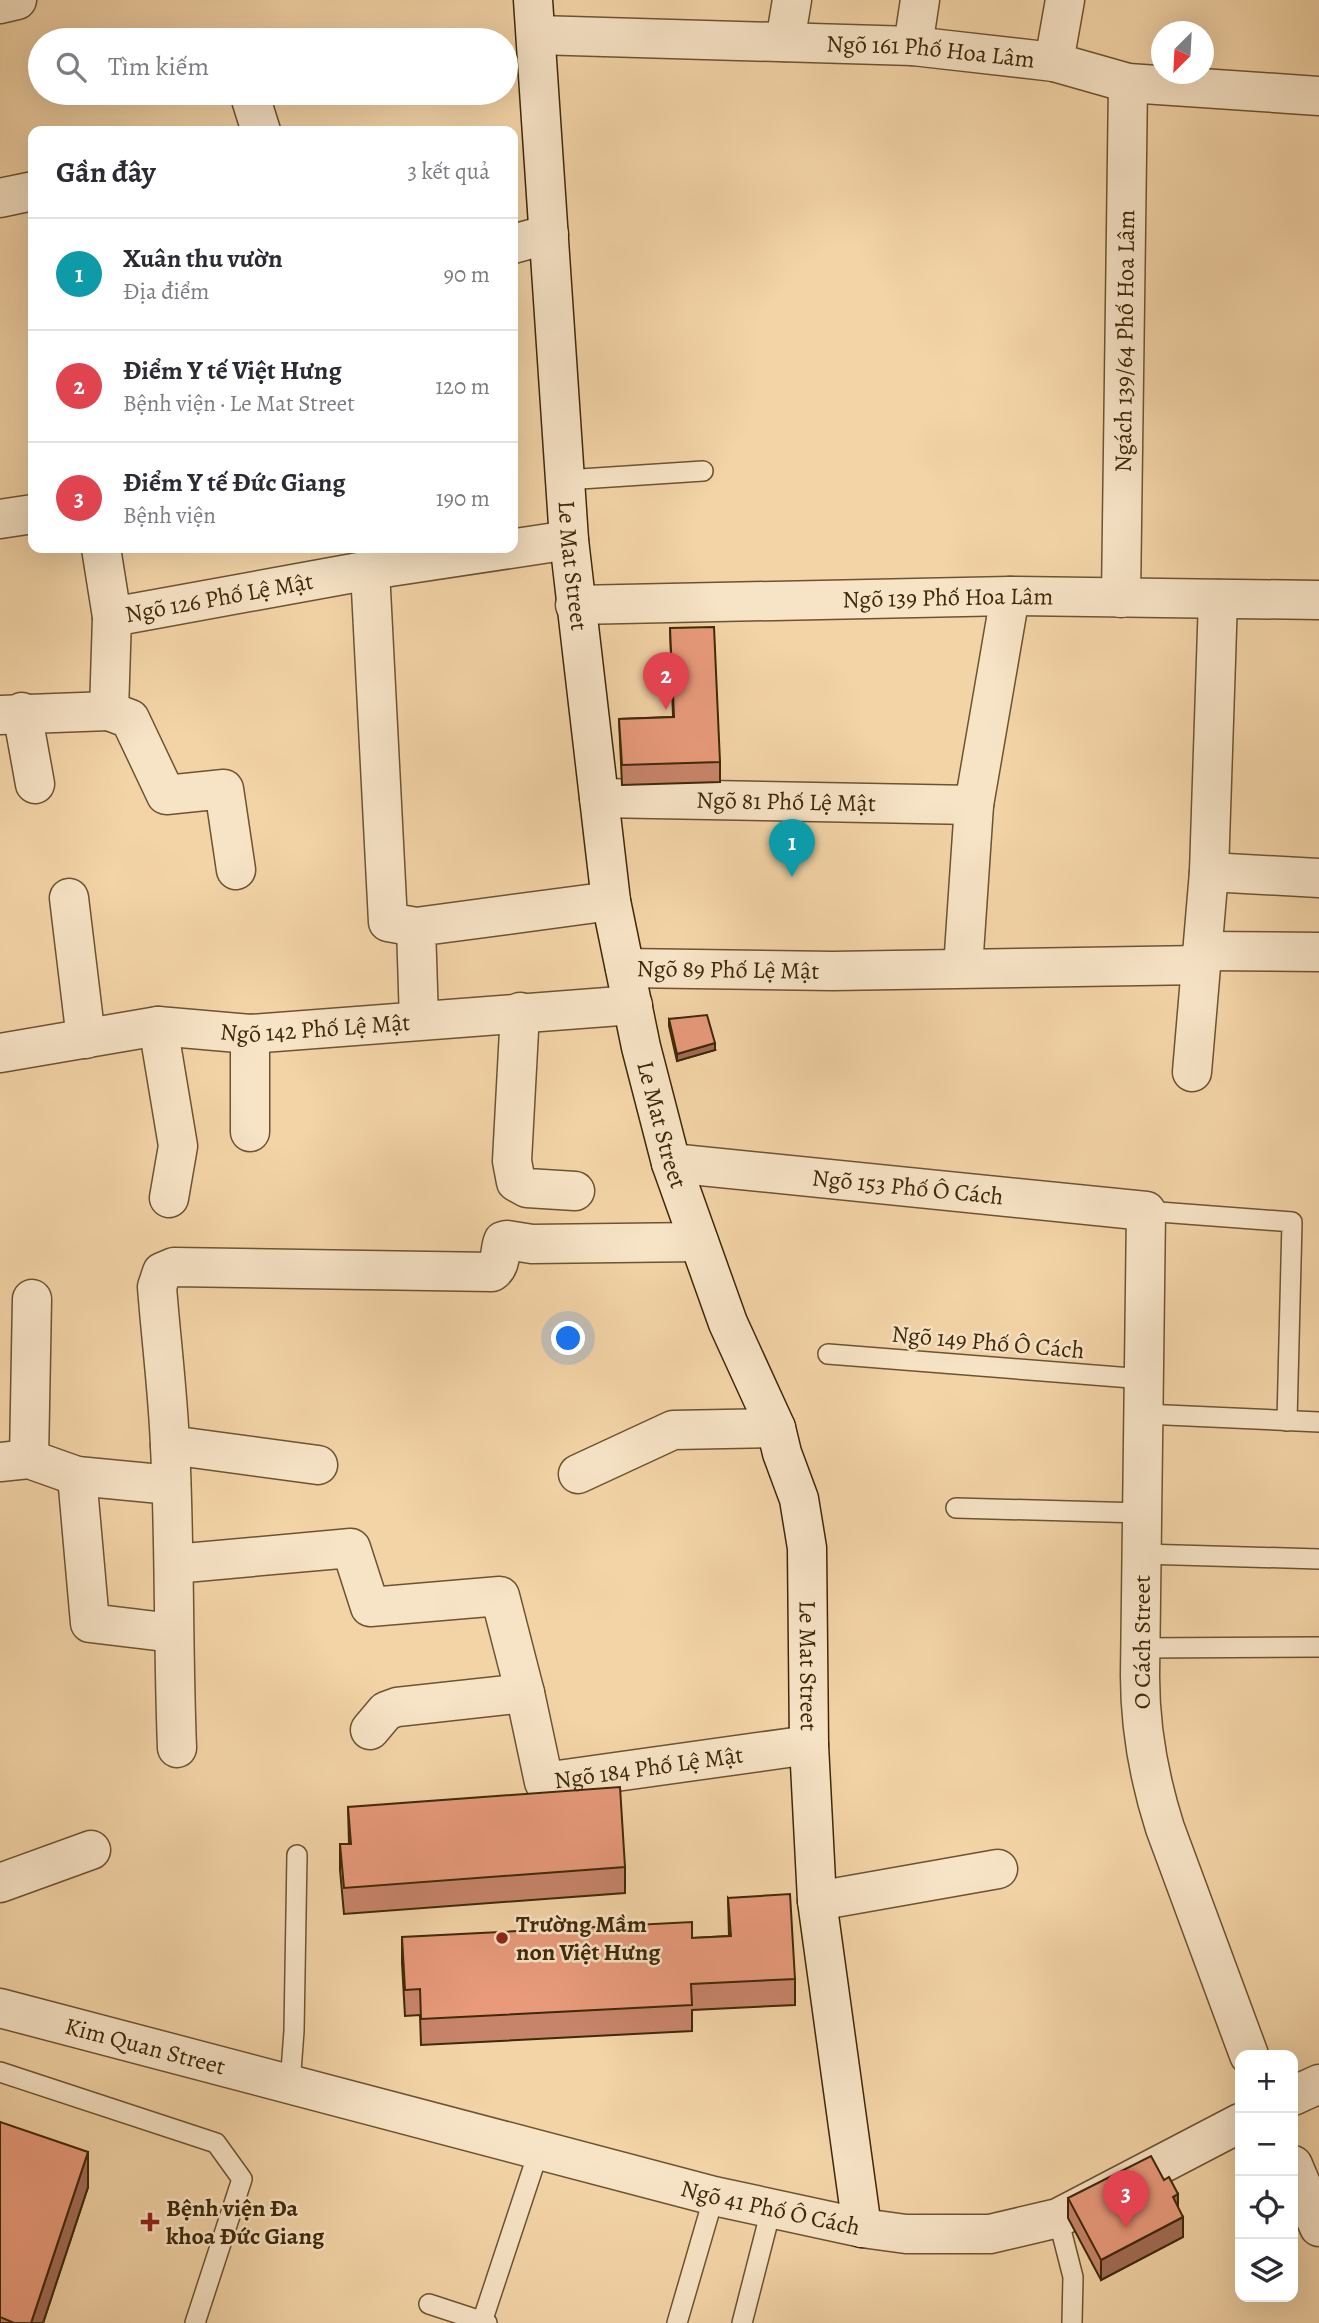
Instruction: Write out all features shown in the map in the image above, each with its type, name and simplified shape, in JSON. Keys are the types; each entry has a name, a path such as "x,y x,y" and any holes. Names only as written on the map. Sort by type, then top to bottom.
{"street":[{"path":"0,4 17,0"},
{"path":"785,42 792,0"},
{"path":"914,46 920,0"},
{"path":"1054,62 1065,0"},
{"name":"Ngõ 161 Phố Hoa Lâm","path":"535,17 785,42 914,46 1054,62 1128,83 1319,96"},
{"name":"Le Mat Street","path":"535,17 569,540 611,901 641,1047 671,1163 728,1323 776,1428 799,1499 807,1548 808,1745 817,1901 862,2228"},
{"name":"Ngách 139/64 Phố Hoa Lâm","path":"1121,598 1128,83"},
{"path":"252,105 259,126"},
{"path":"0,198 28,192"},
{"path":"518,243 549,234"},
{"path":"0,519 28,515"},
{"name":"Ngõ 126 Phố Lệ Mật","path":"518,548 569,540"},
{"path":"102,553 113,617"},
{"name":"Ngõ 126 Phố Lệ Mật","path":"109,710 113,617 370,570 483,553"},
{"path":"370,570 388,922 416,927 611,901"},
{"path":"963,968 974,805 1010,596"},
{"name":"Ngõ 139 Phố Hoa Lâm","path":"575,606 1010,596 1319,600"},
{"path":"1192,1072 1209,872 1218,599"},
{"path":"35,784 11,714 109,710 130,719 166,795 224,789 236,870"},
{"name":"Ngõ 81 Phố Lệ Mật","path":"599,798 974,805"},
{"path":"1209,872 1319,878"},
{"path":"69,898 86,1039"},
{"path":"416,927 419,1020"},
{"name":"Ngõ 89 Phố Lệ Mật","path":"629,987 833,971 1319,952"},
{"name":"Ngõ 142 Phố Lệ Mật","path":"0,1053 158,1026 250,1034 520,1012 629,987"},
{"path":"520,1012 512,1161 516,1182 527,1188 575,1191"},
{"path":"158,1026 178,1146 169,1198"},
{"path":"250,1034 250,1132"},
{"name":"Ngõ 153 Phố Ô Cách","path":"671,1163 1146,1211"},
{"name":"O Cách Street","path":"1146,1211 1140,1706 1143,1738 1165,1828 1247,2050"},
{"path":"177,1748 170,1445 157,1287 162,1272 174,1268 492,1272 499,1263 500,1247 503,1241 507,1240 532,1244 699,1242"},
{"path":"32,1299 14,1461 77,1476 171,1485"},
{"path":"578,1474 674,1430 776,1428"},
{"path":"170,1445 318,1465"},
{"path":"77,1476 90,1623 173,1633"},
{"name":"Ngõ 184 Phố Lệ Mật","path":"174,1564 351,1548 370,1607 500,1596 544,1782 808,1745"},
{"path":"370,1730 386,1711 397,1707 525,1693"},
{"path":"0,1883 91,1850"},
{"path":"817,1901 998,1869"},
{"name":"Kim Quan Street","path":"0,2008 290,2084"},
{"name":"Ngõ 41 Phố Ô Cách","path":"290,2084 771,2210 906,2234 990,2234 1058,2218 1235,2126"},
{"path":"1298,2094 1319,2084"},
{"path":"1298,2176 1319,2227"}],"lane":[{"path":"565,480 703,471"},
{"path":"1146,1211 1292,1222 1287,1421"},
{"name":"Ngõ 149 Phố Ô Cách","path":"828,1353 1144,1397 1287,1421 1319,1422"},
{"path":"956,1508 1142,1513"},
{"path":"1142,1554 1319,1559"},
{"path":"1141,1648 1319,1647"},
{"path":"290,2084 294,2031 297,1855"},
{"path":"0,2072 216,2143 242,2179 195,2323"},
{"path":"429,2304 484,2322 539,2150"},
{"path":"677,2323 714,2196"},
{"path":"741,2323 771,2210"},
{"path":"1058,2218 1073,2277 1072,2323"}],"building":[{"path":"714,627 720,762 622,765 619,719 674,717 670,628"},
{"path":"707,1015 715,1043 677,1054 669,1019"},
{"path":"620,1787 625,1867 344,1888 340,1844 351,1844 348,1807"},
{"path":"790,1894 795,1979 691,1984 692,2005 421,2019 420,1989 405,1990 402,1937 692,1922 692,1938 731,1936 728,1898"},
{"path":"0,2122 88,2152 31,2323 14,2323 0,2317"},
{"path":"1151,2156 1164,2180 1169,2177 1178,2194 1173,2197 1183,2217 1101,2260 1068,2198"}],"place":[{"name":"Điểm Y tế Việt Hưng","path":"666,710"},
{"name":"Xuân thu vườn","path":"792,877"},
{"name":"Trường Mầm non Việt Hưng","path":"502,1938"},
{"name":"Bệnh viện Đa khoa Đức Giang","path":"150,2222"},
{"name":"Điểm Y tế Đức Giang","path":"1126,2228"}]}
